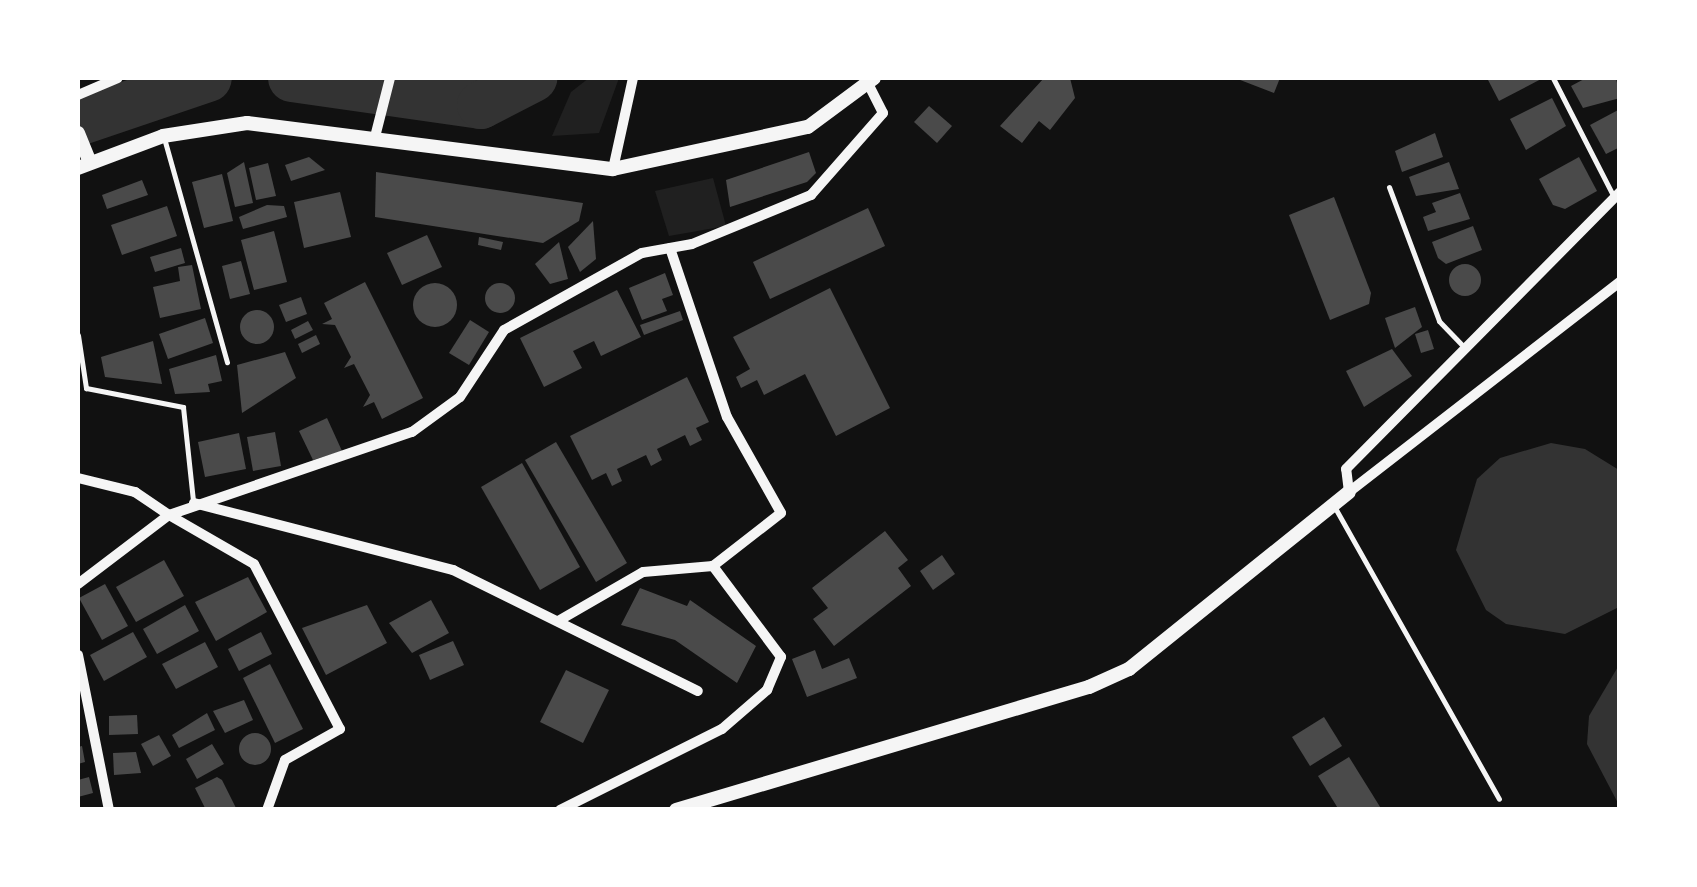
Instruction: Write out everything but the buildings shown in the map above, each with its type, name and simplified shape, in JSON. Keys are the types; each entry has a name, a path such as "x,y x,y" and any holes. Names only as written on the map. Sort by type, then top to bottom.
{"street":[{"path":"78,95 118,78"},
{"path":"613,169 633,78"},
{"path":"376,133 390,80"},
{"path":"78,584 169,515 193,503 354,460 412,432 460,397 504,330 642,254 670,248 812,195 857,153 883,112 871,81 808,127 613,169 376,133 247,123 163,136 84,165 79,136"},
{"path":"1349,492 1346,469 1617,195"},
{"path":"560,620 643,572 713,566 781,513 726,417 670,248"},
{"path":"676,810 1089,688 1129,668 1333,503 1620,282"},
{"path":"78,478 135,492 254,564 340,729 285,760 268,810"},
{"path":"193,503 453,570 698,691"},
{"path":"560,810 722,729 766,690 781,656 713,566"},
{"path":"78,655 109,810"}],"lane":[{"path":"1552,78 1617,195"},
{"path":"163,136 228,362"},
{"path":"1388,187 1439,321 1466,349"},
{"path":"78,335 86,388 183,407 193,503"},
{"path":"1333,503 1500,799"}],"shaded area":[{"path":"589,78 619,78 599,133 552,136 571,92"},
{"path":"713,178 726,226 669,236 655,191"},
{"path":"1551,443 1585,449 1619,470 1619,607 1565,634 1506,624 1486,610 1456,550 1477,479 1500,458"},
{"path":"1619,665 1619,805 1587,744 1589,716"}],"waterway":[{"path":"78,122 208,78"},
{"path":"292,78 481,105 533,78"}]}
